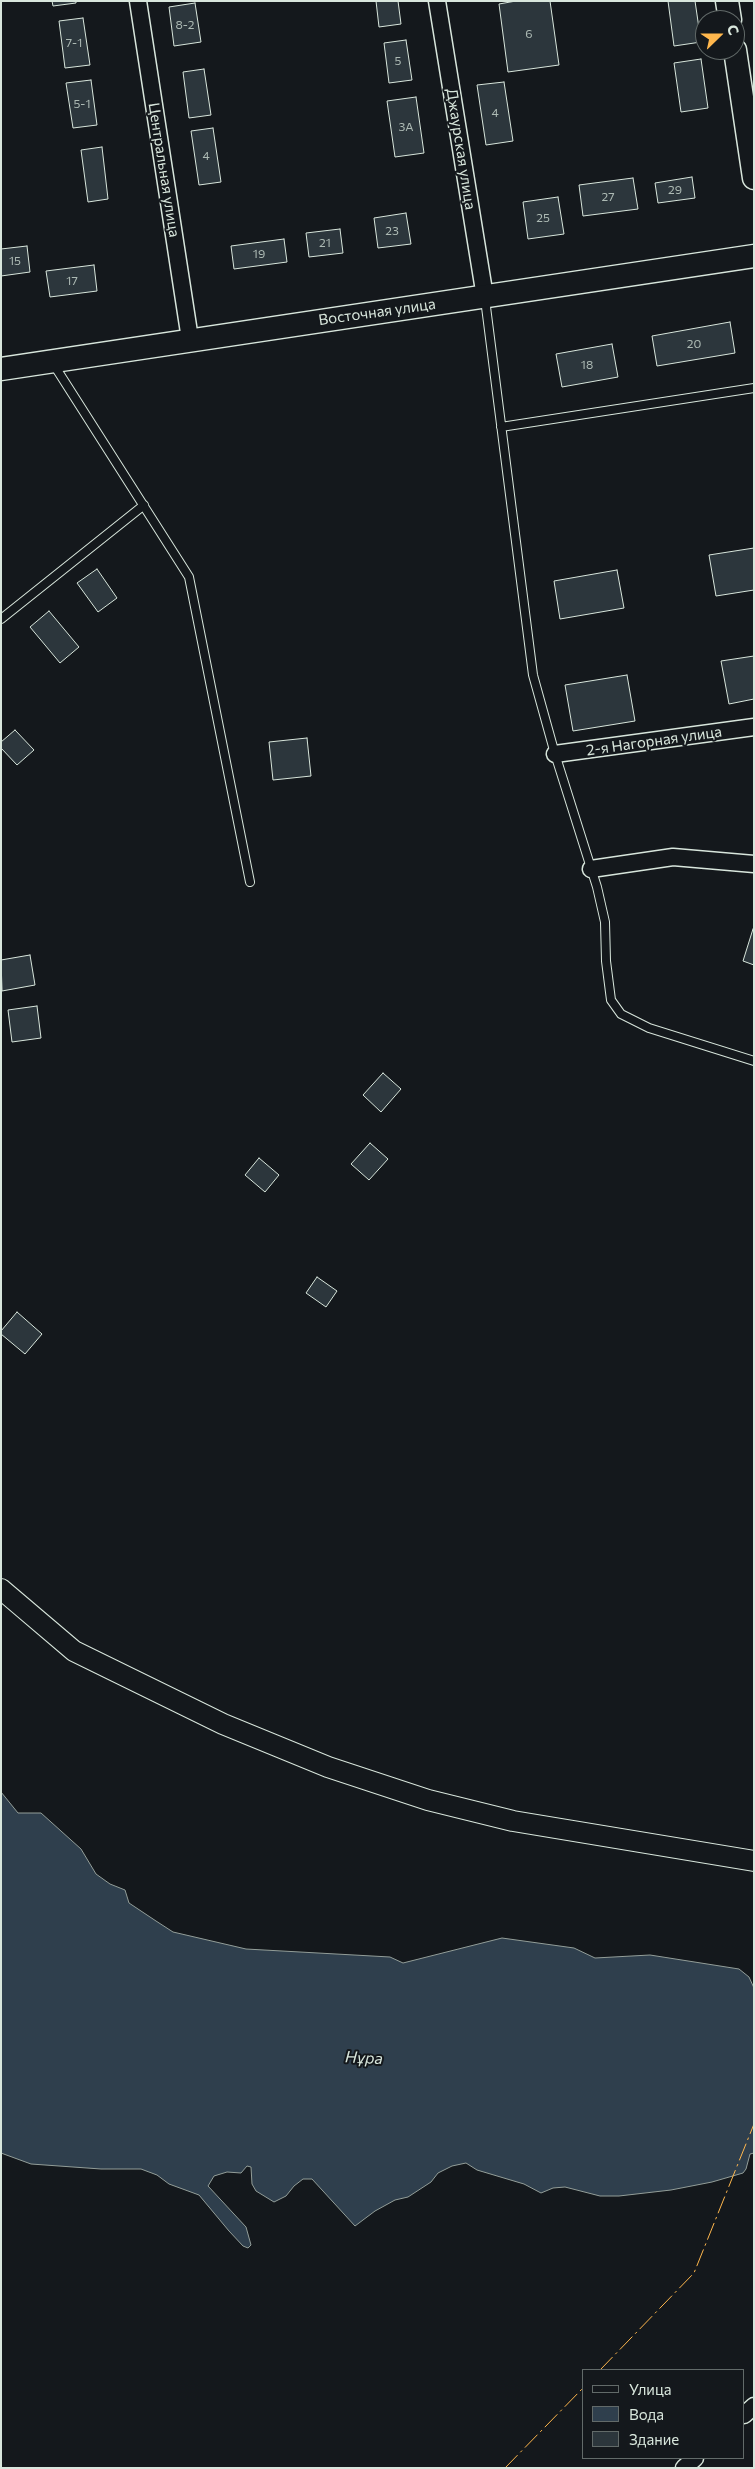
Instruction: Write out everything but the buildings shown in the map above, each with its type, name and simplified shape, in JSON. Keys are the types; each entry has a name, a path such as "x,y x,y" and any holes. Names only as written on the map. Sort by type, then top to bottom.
{"main road":[{"path":"736,60 754,178"},
{"name":"Восточная улица","path":"1,369 754,256"}],"street":[{"name":"Центральная улица","path":"138,1 190,340"},
{"name":"Джаурская улица","path":"438,1 485,297"},
{"name":"2-я Нагорная улица","path":"555,754 754,727"},
{"path":"591,868 673,857 754,864"},
{"path":"1,1589 74,1651 223,1724 328,1767 428,1800 513,1821 754,1861"},
{"path":"684,2468 694,2459"}],"lane":[{"path":"485,297 533,675 555,754 591,868 605,922 606,961 611,1000 621,1014 649,1028 754,1061"},
{"path":"51,361 189,577 250,882"},
{"path":"501,427 754,388"},
{"path":"1,619 144,505"}],"water":[{"name":"Нұра","path":"1,1792 18,1813 41,1813 81,1849 96,1874 110,1884 125,1890 129,1903 173,1932 246,1949 390,1957 403,1963 502,1938 574,1948 595,1958 650,1955 739,1969 749,1977 754,1988 754,2153 750,2154 743,2173 712,2182 671,2190 619,2196 600,2196 565,2187 553,2188 541,2193 524,2184 477,2170 466,2163 452,2166 438,2173 431,2182 408,2197 395,2200 375,2211 355,2226 312,2179 303,2179 286,2196 274,2202 256,2191 252,2184 251,2167 247,2166 241,2173 227,2172 214,2176 208,2186 246,2227 251,2245 248,2248 243,2246 229,2231 199,2195 169,2184 157,2175 141,2169 101,2169 31,2164 1,2153"}],"power":[{"path":"601,2369 694,2273 754,2124"},
{"path":"505,2468 582,2389"}]}
